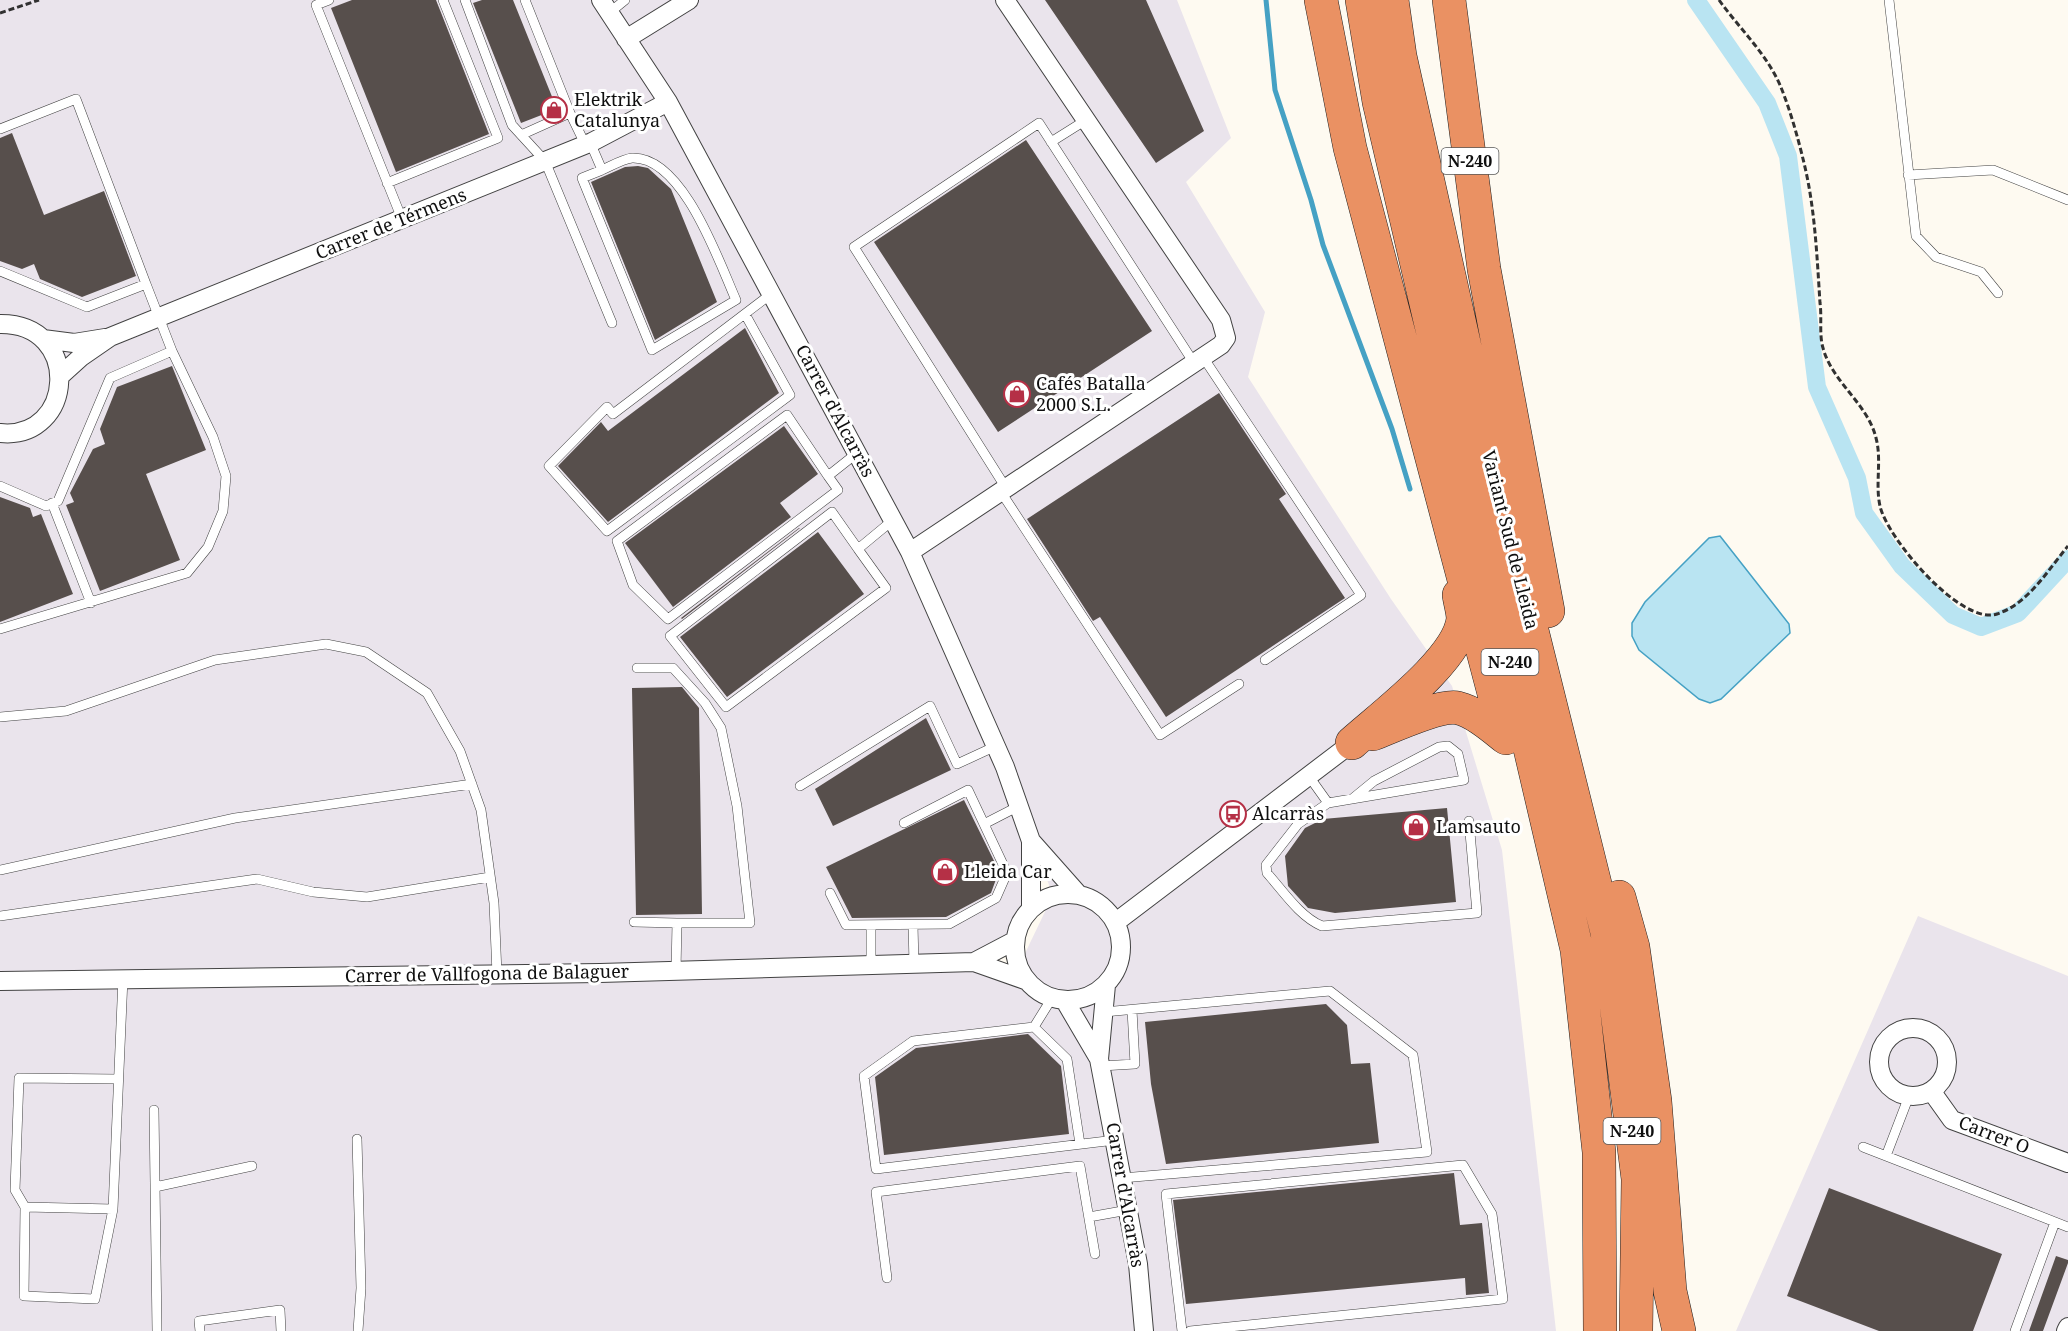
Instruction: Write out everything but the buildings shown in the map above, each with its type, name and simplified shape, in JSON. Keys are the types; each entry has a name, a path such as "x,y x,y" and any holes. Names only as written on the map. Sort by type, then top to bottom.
{"highway":[{"name":"N-240","path":"1321,0 1350,148 1564,962 1599,1152"},
{"name":"Variant Sud de Lleida","path":"1362,0 1379,102 1577,950 1599,1152 1600,1331"},
{"name":"Variant Sud de Lleida","path":"1392,0 1400,56 1493,475 1607,932 1638,1179 1636,1331"},
{"name":"N-240","path":"1449,0 1484,269 1607,932"},
{"path":"1352,742 1416,686 1451,650 1463,619 1449,525"},
{"path":"1352,742 1424,714 1457,707 1487,723 1506,738"},
{"path":"1569,726 1634,947 1655,1101 1670,1291 1679,1331"}],"street":[{"path":"626,39 689,0"},
{"path":"910,552 1224,342 1224,328 1221,320 1005,0"},
{"name":"Carrer d'Alcarràs","path":"605,7 668,102 910,552 996,746 1031,841 1031,908"},
{"name":"Carrer de Térmens","path":"43,339 74,343 110,337 588,143 668,102"},
{"path":"0,324 13,324 29,329 43,339 58,362 60,376 58,393 51,409 40,422 25,430 0,433"},
{"name":"Carrer de Térmens","path":"60,376 81,357 110,337"},
{"path":"1116,922 1352,742"},
{"name":"Carrer d'Alcarràs","path":"1031,841 1078,894"},
{"path":"974,962 1025,980 1043,995 1058,1000 1088,998 1106,985 1119,966 1122,944 1116,922 1100,904 1078,894 1053,895 1031,908 1022,919 1014,941 1014,955 1025,980"},
{"path":"974,962 1014,941"},
{"name":"Carrer de Vallfogona de Balaguer","path":"0,981 676,971 974,962"},
{"name":"Carrer d'Alcarràs","path":"1106,985 1100,1063 1138,1264 1144,1331"},
{"name":"Carrer d'Alcarràs","path":"1058,1000 1100,1063"},
{"path":"1902,1029 1924,1029 1934,1034 1946,1053 1946,1075 1932,1092 1909,1096 1888,1086 1879,1066 1884,1043 1902,1029"},
{"name":"Carrer O","path":"1932,1092 1952,1120 2068,1163"},
{"path":"2066,1331 2068,1327"}],"lane":[{"path":"329,0 316,5 402,219"},
{"path":"387,183 498,138 443,0"},
{"path":"465,0 512,124 545,161 612,323"},
{"path":"525,0 570,113 602,170"},
{"path":"605,7 625,0"},
{"path":"1889,0 1916,236 1936,257 1982,272 1998,293"},
{"path":"0,129 76,99 172,351 213,437 226,476 223,511 208,547 188,573 0,629"},
{"path":"521,135 570,113"},
{"path":"1051,141 1086,120"},
{"path":"1239,684 1160,735 1004,490 854,247 1039,123 1198,360 1361,595 1265,660"},
{"path":"630,158 639,159 662,168 675,180 700,222 736,300 652,350 582,177 602,170 630,158"},
{"path":"1908,175 1993,170 2068,200"},
{"path":"0,271 87,307 146,284"},
{"path":"745,314 790,395 608,531 549,466 607,407 613,414 771,294"},
{"path":"0,486 46,506 58,501 111,378 172,351"},
{"path":"787,415 828,476 838,490 668,619 633,585 617,541 787,415"},
{"path":"828,476 857,453"},
{"path":"52,503 91,603"},
{"path":"832,512 858,549 886,588 726,707 670,636 832,512"},
{"path":"858,549 893,520"},
{"path":"0,717 66,711 215,660 326,644 366,652 427,693 460,752 481,810 490,877 497,974"},
{"path":"634,922 750,923 737,806 721,728 705,703 673,668 637,668"},
{"path":"800,786 930,706 957,764 996,746"},
{"path":"1352,799 1374,781 1438,747 1448,746 1458,754 1464,780 1352,799 1328,803 1298,824 1266,865 1267,873 1312,922 1322,926 1477,913 1469,821"},
{"path":"1308,775 1328,803"},
{"path":"0,870 235,818 472,784"},
{"path":"830,893 846,926 949,924 996,898 1007,873 968,790 904,823"},
{"path":"984,824 1019,806"},
{"path":"0,916 257,879 313,892 367,897 490,877"},
{"path":"676,971 677,923"},
{"path":"871,925 871,965"},
{"path":"913,925 914,964"},
{"path":"118,1079 19,1078 15,1190 25,1207 24,1296 94,1299 113,1209 123,978"},
{"path":"1104,1012 1330,991 1413,1055 1427,1152 1122,1178"},
{"path":"1058,1000 1034,1027 913,1041 864,1076 876,1169 1115,1140"},
{"path":"1100,1063 1134,1064 1132,1010"},
{"path":"1034,1027 1067,1059 1080,1144"},
{"path":"1886,1156 1909,1096"},
{"path":"154,1110 157,1331"},
{"path":"357,1138 361,1288 358,1331"},
{"path":"1863,1147 2068,1227"},
{"path":"1182,1331 1166,1194 1463,1165 1492,1214 1503,1299 1190,1331"},
{"path":"155,1187 252,1166"},
{"path":"887,1278 876,1192 1080,1166 1095,1254"},
{"path":"25,1207 113,1209"},
{"path":"1089,1217 1128,1210"},
{"path":"2015,1331 2055,1222"},
{"path":"200,1331 199,1321 280,1310 282,1331"}],"path":[{"path":"0,13 39,0"},
{"path":"1719,0 1754,44 1779,84 1804,164 1814,231 1823,349 1862,409 1876,438 1880,508 1902,546 1926,576 1955,601 1978,614 1995,615 2017,606 2068,546"}],"shaded area":[{"path":"0,0 1177,0 1231,138 1186,182 1265,312 1248,377 1391,599 1452,686 1502,850 1556,1331 0,1331","holes":["1022,816 1053,895 1018,968 971,958 1016,932 1031,894"]},
{"path":"1918,916 2068,976 2068,1331 1736,1331"}],"water":[{"path":"1720,536 1789,624 1790,633 1721,699 1710,703 1699,699 1639,650 1632,636 1632,623 1645,602 1709,538"}],"waterway":[{"path":"1266,0 1275,90 1311,200 1323,245 1392,429 1410,489"},
{"path":"1696,0 1767,103 1788,156 1817,387 1857,478 1864,513 1902,566 1953,615 1981,627 2018,613 2068,559"}],"place":[{"name":"Elektrik Catalunya","path":"554,110"},
{"name":"Cafés Batalla 2000 S.L.","path":"1017,394"},
{"name":"Alcarràs","path":"1233,814"},
{"name":"Lamsauto","path":"1416,827"},
{"name":"Lleida Car","path":"945,872"}]}
